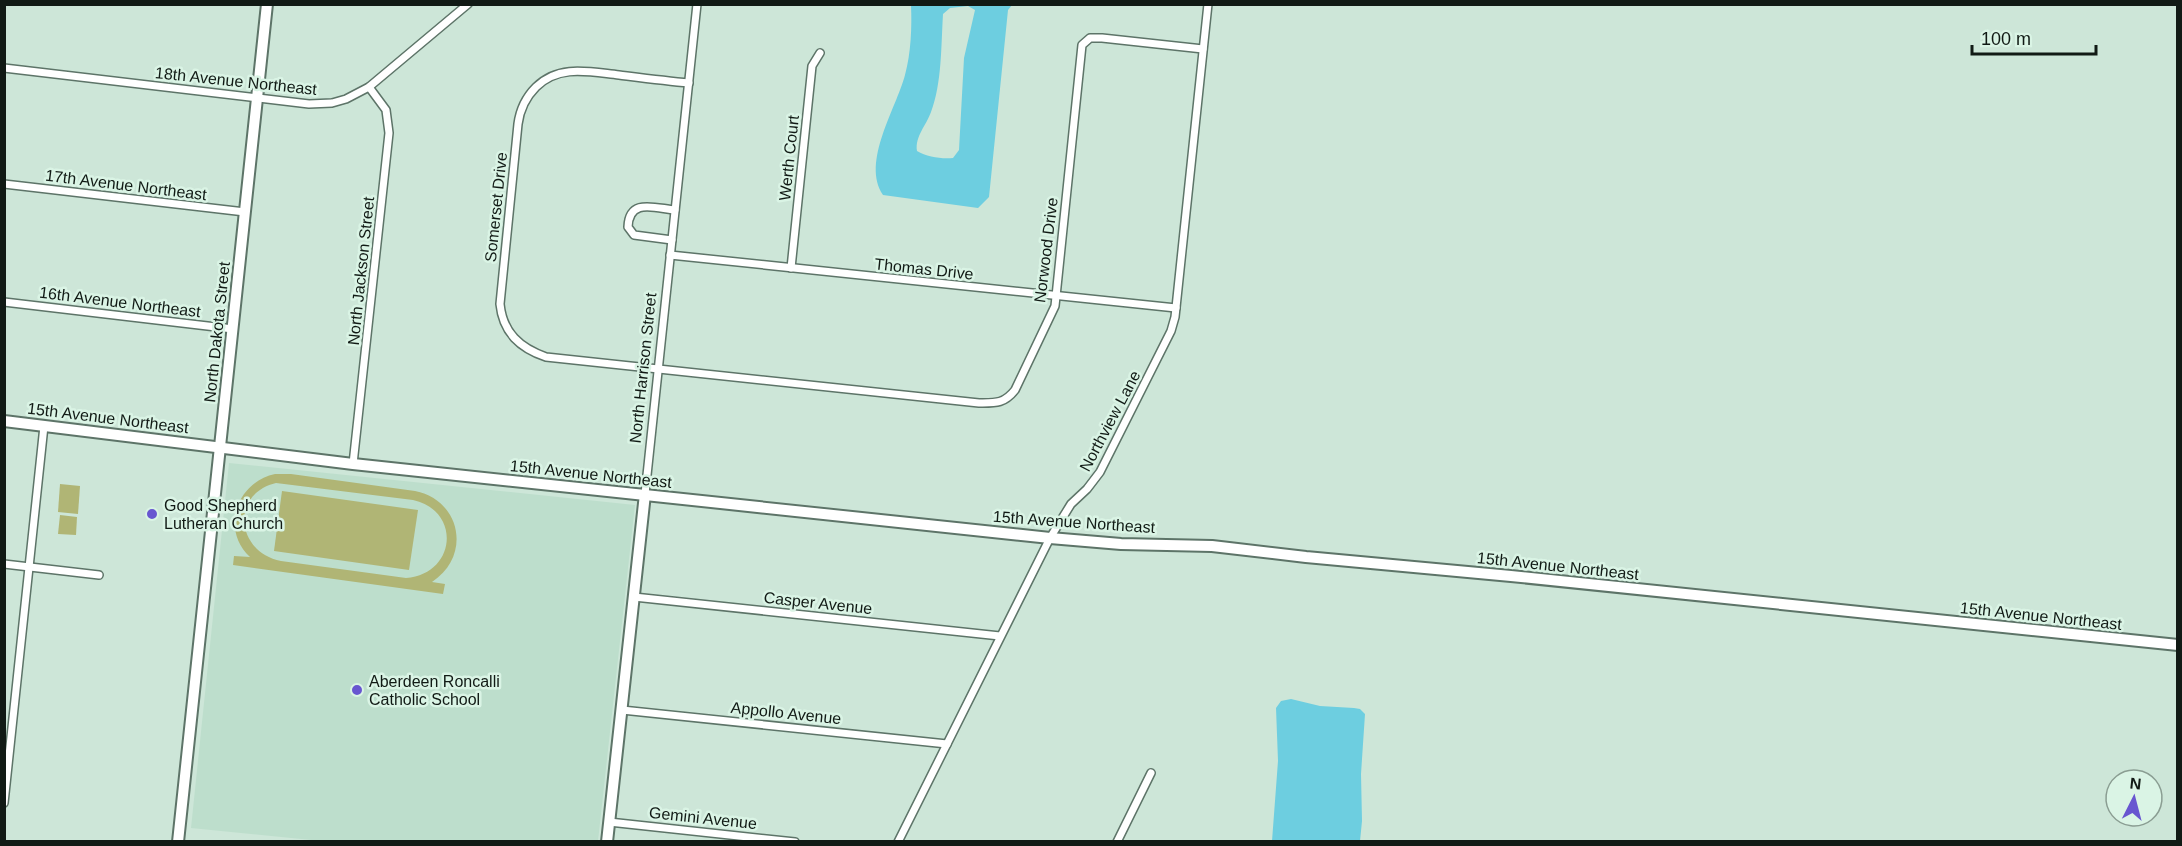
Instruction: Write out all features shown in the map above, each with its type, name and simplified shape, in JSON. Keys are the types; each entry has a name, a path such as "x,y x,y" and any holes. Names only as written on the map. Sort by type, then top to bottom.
{"street":[{"name":"North Dakota Street","path":"178,842 267,4"},
{"name":"18th Avenue Northeast","path":"4,68 309,104 332,103 346,99 369,87 468,4"},
{"name":"North Harrison Street","path":"607,842 697,4"},
{"name":"Northview Lane","path":"898,842 1050,538 1071,504 1100,472 1171,331 1176,308 1208,4"},
{"name":"Norwood Drive","path":"658,369 979,403 999,403 1009,397 1014,390 1053,313 1082,45 1090,38 1102,38 1203,48"},
{"name":"Werth Court","path":"791,268 812,66 820,53"},
{"name":"Somerset Drive","path":"658,369 546,357 524,347 507,330 500,304 518,124 519,115 530,93 542,81 560,73 581,71 689,83"},
{"name":"North Jackson Street","path":"353,464 389,133 386,110 369,87"},
{"name":"17th Avenue Northeast","path":"4,184 245,212"},
{"path":"672,240 634,235 628,226 628,216 634,209 643,207 675,210"},
{"name":"Thomas Drive","path":"670,255 1176,308"},
{"name":"16th Avenue Northeast","path":"4,302 233,328"},
{"name":"15th Avenue Northeast","path":"4,421 353,464 1050,538 1121,544 1212,546 2178,645"},
{"path":"4,803 44,426"},
{"path":"4,564 99,575"},
{"name":"Casper Avenue","path":"634,597 1000,636"},
{"name":"Appollo Avenue","path":"622,710 947,744"},
{"path":"1117,842 1151,773"},
{"name":"Gemini Avenue","path":"609,822 795,842"}],"shaded area":[{"path":"229,463 635,505 598,841 331,842 191,828"}],"green space":[{"path":"275,474 291,474 415,491 431,496 443,505 456,530 453,558 445,571 432,582 445,584 443,594 233,565 234,556 250,557 241,546 236,533 237,508 242,496 262,479","holes":["276,483 413,500 429,506 440,516 446,528 447,542 435,566 423,574 406,578 281,561 266,556 255,547 244,523 251,499 261,489"]},
{"path":"60,484 80,486 78,514 58,512"},
{"path":"282,491 418,510 409,570 274,551"},
{"path":"60,515 77,517 76,535 58,534"}],"water":[{"path":"911,5 1012,5 1008,10 989,197 978,208 883,195 877,182 876,167 882,135 901,89 907,67 911,40","holes":["968,6 975,10 964,58 959,150 953,158 925,155 917,151 917,146 919,136 935,101 943,14 950,8"]},
{"path":"1291,699 1320,706 1360,709 1365,714 1360,841 1272,841 1278,761 1276,708 1281,701"}],"place":[{"name":"Good Shepherd Lutheran Church","path":"152,514"},
{"name":"Aberdeen Roncalli Catholic School","path":"357,690"}]}
